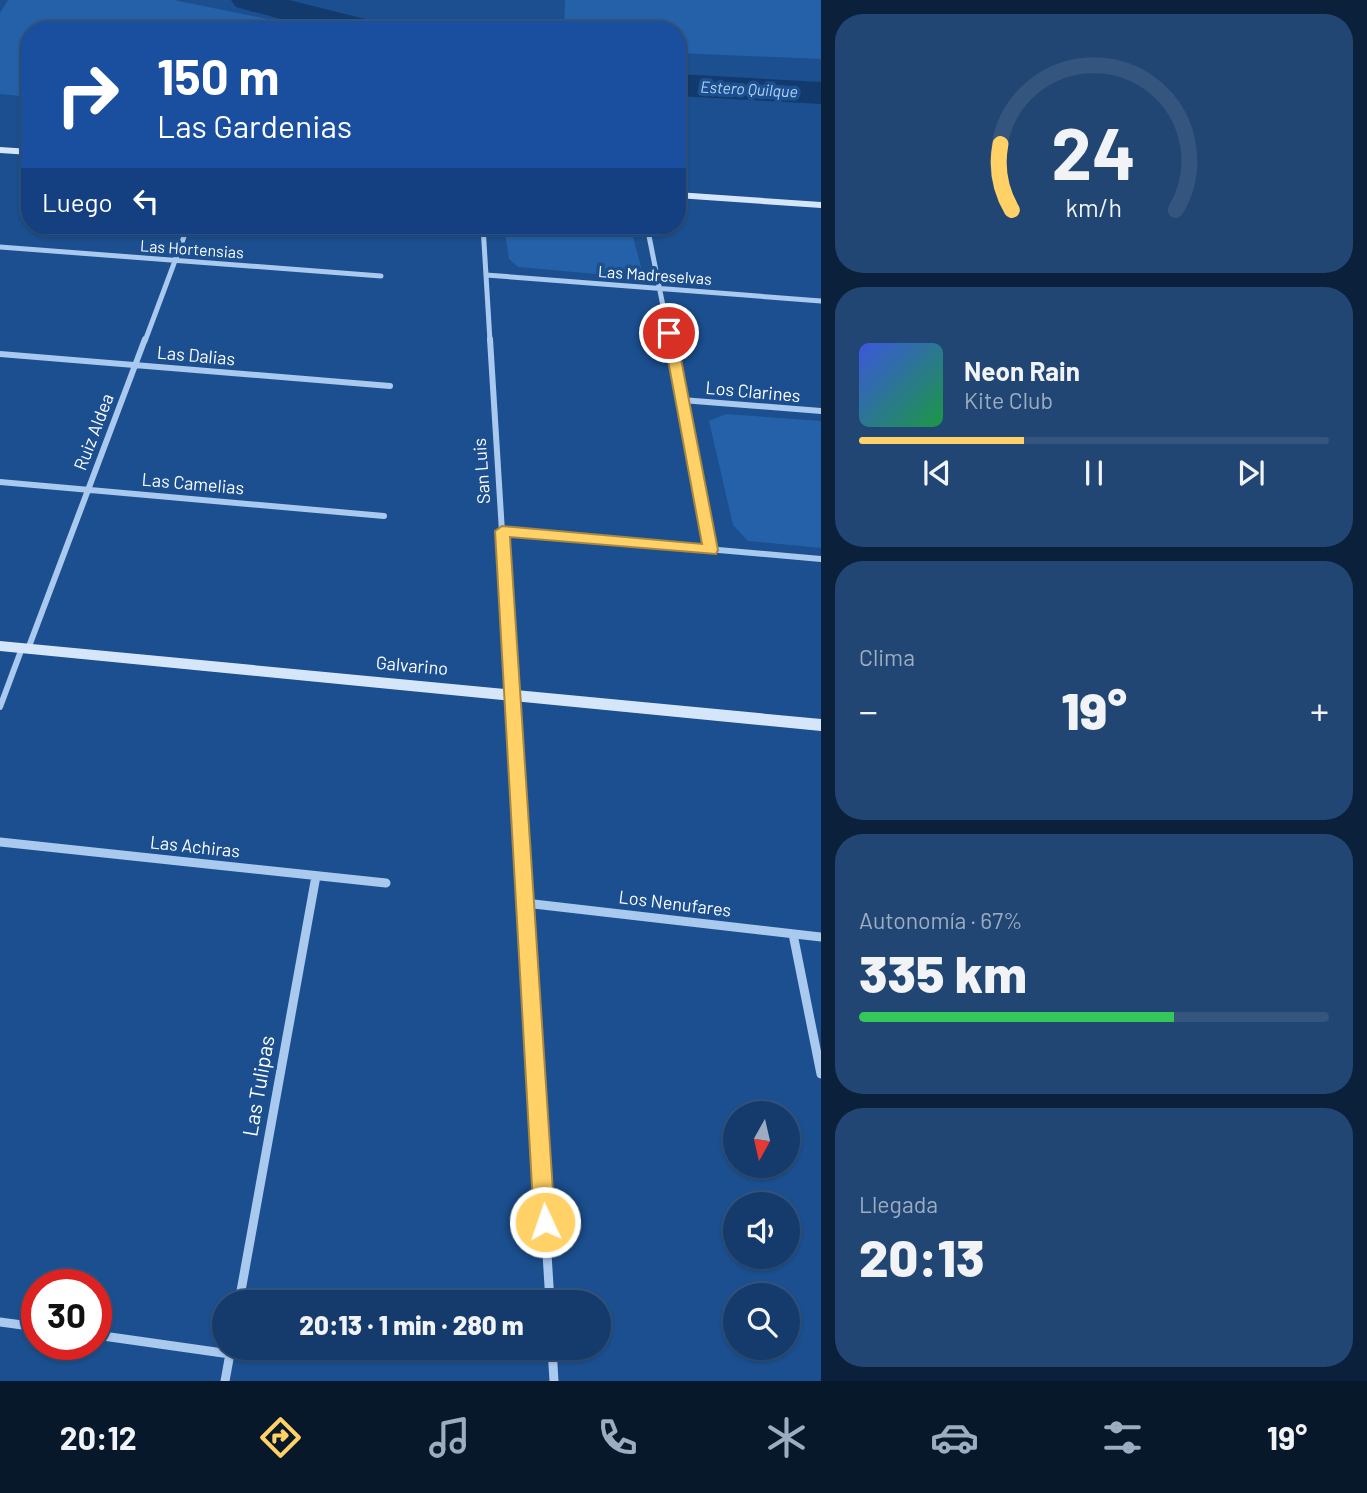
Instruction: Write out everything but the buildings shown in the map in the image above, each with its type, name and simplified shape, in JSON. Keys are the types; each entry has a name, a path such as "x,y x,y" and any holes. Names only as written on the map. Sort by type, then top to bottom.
{"main road":[{"path":"0,150 21,151"},
{"path":"686,196 821,205"},
{"name":"Galvarino","path":"0,646 821,725"}],"street":[{"name":"Ruiz Aldea","path":"0,707 89,489 185,235"},
{"name":"San Luis","path":"484,235 549,1290"},
{"path":"649,235 711,550"},
{"name":"Las Hortensias","path":"0,247 382,276"},
{"name":"Las Madreselvas","path":"486,275 821,301"},
{"name":"Las Dalias","path":"0,354 390,386"},
{"name":"Los Clarines","path":"682,400 821,411"},
{"name":"Las Camelias","path":"0,482 384,516"},
{"path":"502,531 821,559"},
{"name":"Las Achiras","path":"0,842 386,883"},
{"name":"Las Tulipas","path":"241,1290 316,876"},
{"name":"Los Nenufares","path":"525,903 821,937"},
{"path":"793,934 821,1074"},
{"path":"0,1322 21,1325"},
{"path":"112,1337 212,1348"},
{"path":"225,1381 228,1360"},
{"path":"553,1360 554,1381"}],"shaded area":[{"path":"8,0 174,0 277,21 21,21 21,96 0,94 0,13"},
{"path":"565,0 821,0 821,59 686,53 686,21 564,21"},
{"path":"505,235 632,235 643,274 629,277 518,267 509,259"},
{"path":"726,414 821,421 821,548 748,541 733,525 709,421"}],"waterway":[{"name":"Estero Quilque","path":"248,0 329,21"},
{"name":"Estero Quilque","path":"686,86 821,93"}],"route":[{"path":"545,1222 502,531 711,550 669,333"}]}
